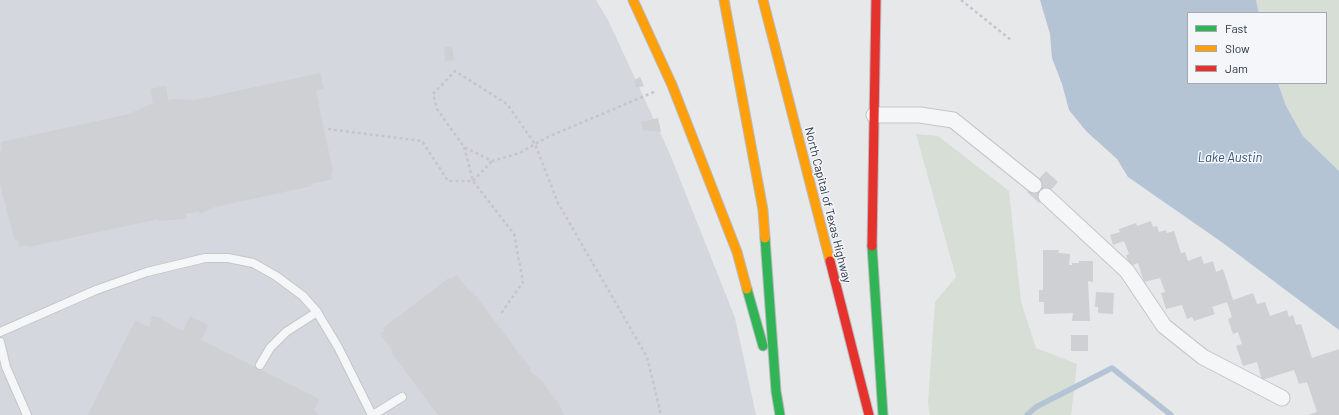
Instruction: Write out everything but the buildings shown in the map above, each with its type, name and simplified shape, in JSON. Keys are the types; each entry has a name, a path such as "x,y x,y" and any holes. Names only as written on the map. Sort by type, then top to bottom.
{"highway":[{"path":"633,0 672,85 737,252 776,391"},
{"path":"724,0 763,210 776,391 780,415"},
{"name":"North Capital of Texas Highway","path":"763,0 869,415"},
{"path":"876,0 872,248 883,415"}],"street":[{"path":"874,115 920,115 953,120 1034,185"},
{"path":"1046,196 1128,270 1164,326 1203,357 1282,398"}],"lane":[{"path":"0,332 96,290 147,272 205,258 228,258 253,263 276,276 303,296 317,312 338,347 372,415 402,397"},
{"path":"260,365 270,348 286,332 317,312"},
{"path":"0,342 6,367 27,415"}],"path":[{"path":"961,0 1011,40"},
{"path":"500,315 523,282 514,234 473,181 464,147 437,109 433,94 455,71 507,104 535,144 558,203 647,357 661,415"},
{"path":"328,129 422,141 448,180 473,181 492,161 520,153 550,136 672,85"},
{"path":"464,147 492,161"}],"shaded area":[{"path":"0,0 596,0 608,20 670,154 735,318 756,415 0,415"},
{"path":"1256,0 1339,0 1339,171 1303,136 1286,106 1278,84 1327,84 1327,12 1259,12"},
{"path":"916,134 938,136 1009,191 1021,302 1036,348 1077,364 1071,415 930,415 928,403 935,302 956,277"}],"water":[{"name":"Lake Austin","path":"1040,0 1256,0 1259,12 1187,12 1187,84 1278,84 1286,106 1303,136 1339,171 1339,330 1223,243 1128,177 1117,159 1086,131 1069,110 1062,84 1052,58 1050,34"}],"waterway":[{"path":"1027,415 1036,407 1112,368 1171,415"}],"traffic: fast":[{"path":"765,238 776,391 780,415"},
{"path":"872,246 883,415"},
{"path":"747,289 763,346"}],"traffic: slow":[{"path":"633,0 672,85 737,252 747,289"},
{"path":"724,0 763,210 765,238"},
{"path":"763,0 830,261"}],"traffic: jam":[{"path":"872,246 876,0"},
{"path":"830,261 869,415"}]}
